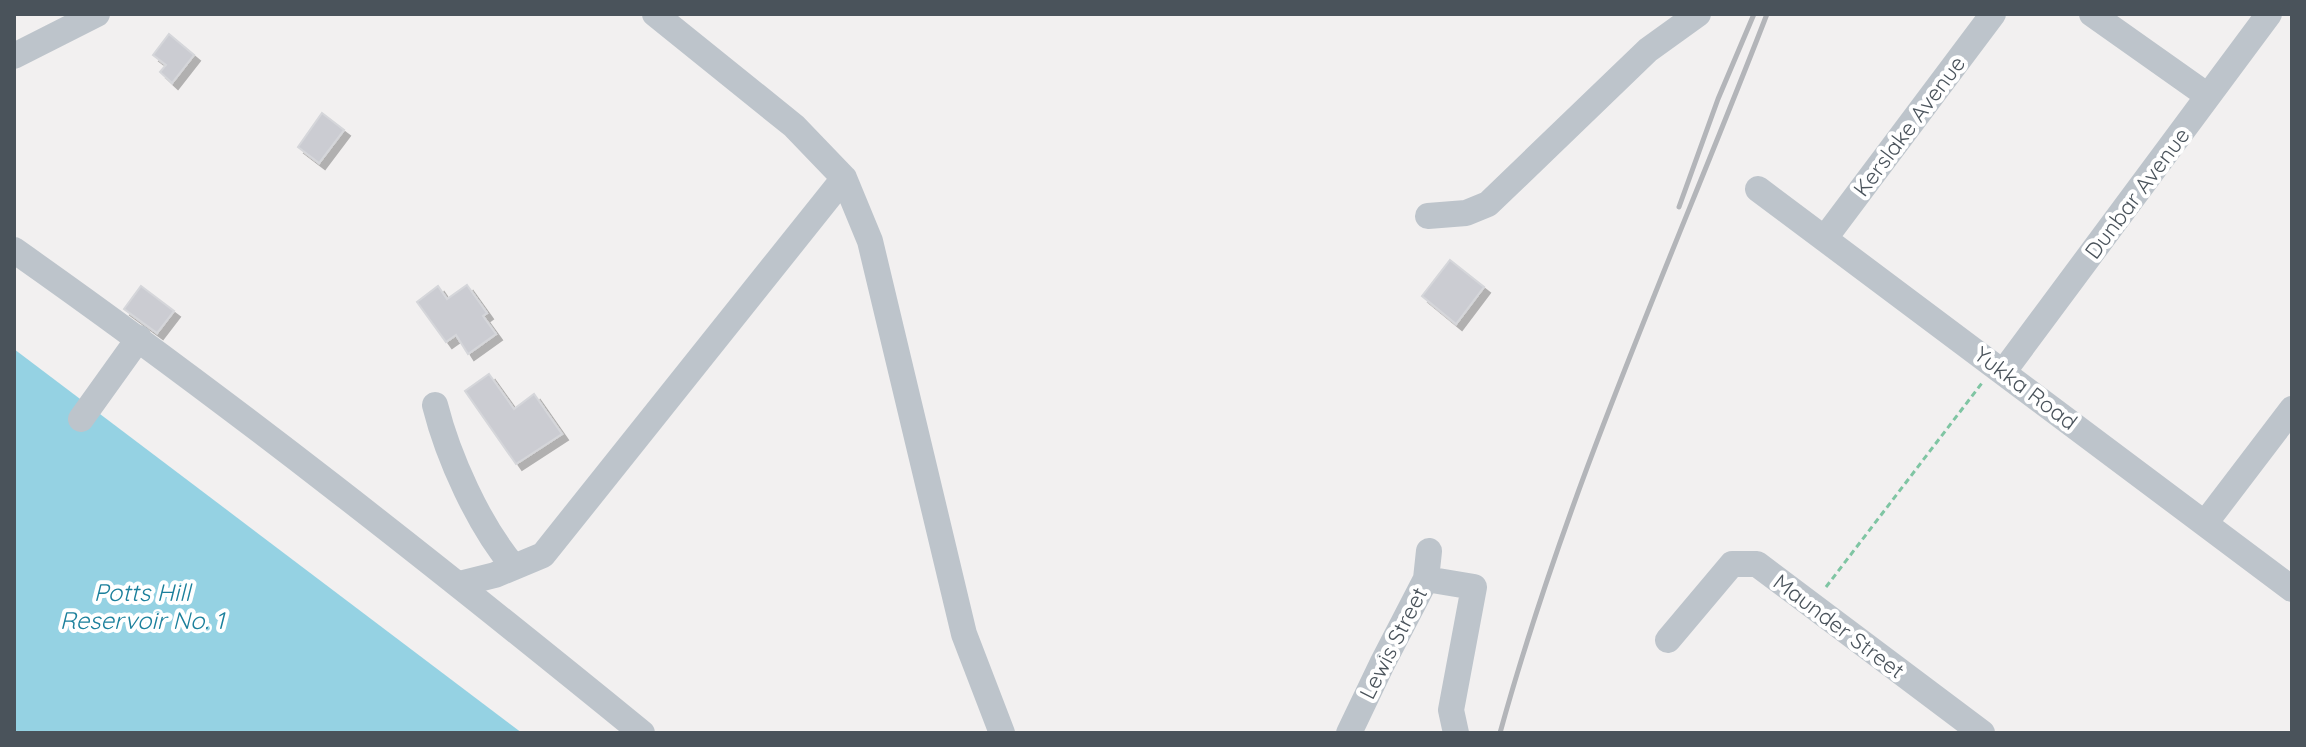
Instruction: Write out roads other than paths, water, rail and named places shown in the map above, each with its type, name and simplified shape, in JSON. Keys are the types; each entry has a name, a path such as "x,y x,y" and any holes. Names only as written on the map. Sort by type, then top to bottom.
{"street":[{"path":"14,56 97,14"},
{"path":"655,14 794,126 844,178 870,241 964,634 1002,733"},
{"path":"1428,216 1466,213 1488,204 1648,50 1698,14"},
{"name":"Kerslake Avenue","path":"1825,238 1993,14"},
{"path":"2092,14 2208,96"},
{"name":"Dunbar Avenue","path":"2000,368 2269,14"},
{"path":"459,584 543,555 844,178"},
{"name":"Yukka Road","path":"1758,189 2292,589"},
{"path":"14,250 139,338 459,584 642,733"},
{"path":"81,419 139,338"},
{"path":"435,405 441,430 482,522 514,567"},
{"path":"2206,522 2292,409"},
{"name":"Lewis Street","path":"1349,733 1426,579 1429,551"},
{"name":"Maunder Street","path":"1668,640 1732,564 1757,564 1982,733"},
{"path":"1426,579 1474,587 1451,710 1456,733"}],"water":[{"name":"Potts Hill Reservoir No. 1","path":"14,349 522,733 14,733"}],"railway":[{"path":"1679,207 1718,99 1754,14"},
{"path":"1500,733 1527,641 1590,460 1767,14"}]}
